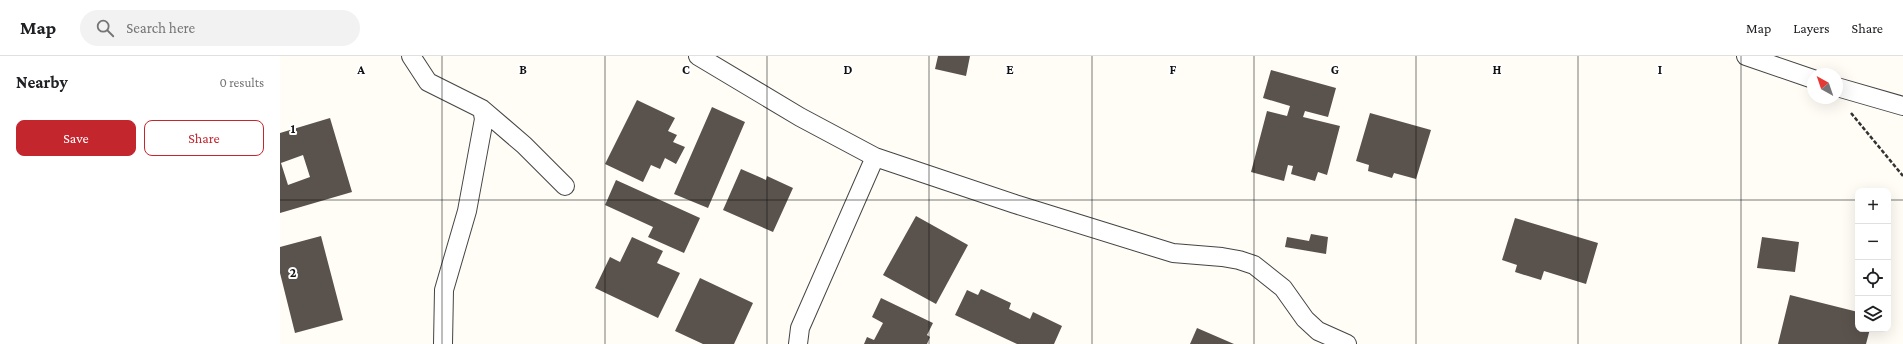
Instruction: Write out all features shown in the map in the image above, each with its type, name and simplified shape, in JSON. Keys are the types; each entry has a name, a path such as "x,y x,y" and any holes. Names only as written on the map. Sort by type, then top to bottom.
{"street":[{"path":"411,56 428,82 482,108 524,145 565,186"},
{"path":"698,56 800,117 875,156 1015,204 1072,220 1173,253 1222,257 1239,260 1254,265 1283,288 1305,320 1318,331 1347,344"},
{"path":"1746,56 1807,77"},
{"path":"1843,89 1903,106"},
{"path":"443,344 444,290 467,211 484,119 482,108"},
{"path":"798,344 800,328 875,156"}],"path":[{"path":"1847,108 1903,176"}],"building":[{"path":"938,56 970,56 966,76 935,69"},
{"path":"1271,70 1336,88 1328,117 1305,111 1303,117 1340,126 1327,175 1318,172 1315,181 1291,174 1293,166 1288,165 1284,181 1251,172 1267,111 1287,116 1290,106 1263,98"},
{"path":"637,100 675,118 668,131 677,135 673,142 685,147 676,164 665,158 660,169 651,165 643,182 605,164"},
{"path":"712,107 745,122 708,208 674,194"},
{"path":"1370,113 1431,130 1416,179 1394,173 1392,178 1368,171 1369,165 1356,161"},
{"path":"330,118 352,192 280,213 280,133","holes":["303,155 310,177 288,185 281,163"]},
{"path":"741,169 766,180 767,176 793,188 773,232 723,210"},
{"path":"616,180 700,218 684,253 648,237 653,227 605,205"},
{"path":"916,216 968,245 936,304 883,275"},
{"path":"1515,218 1598,243 1586,284 1544,271 1541,280 1515,272 1517,265 1502,260"},
{"path":"1311,234 1328,237 1326,254 1285,247 1287,237 1309,241"},
{"path":"321,236 343,320 295,333 280,273 280,247"},
{"path":"632,237 663,251 657,263 680,273 658,318 595,288 610,257 620,262"},
{"path":"1762,237 1799,242 1795,272 1757,268"},
{"path":"700,278 753,303 734,344 703,344 675,331"},
{"path":"981,289 1011,303 1009,309 1030,319 1033,312 1062,326 1054,344 1017,344 955,315 967,290 978,295"},
{"path":"1790,295 1855,311 1855,332 1869,332 1866,344 1778,344"},
{"path":"881,298 933,323 927,335 930,337 927,344 864,344 867,337 874,340 883,323 872,317"},
{"path":"1197,328 1234,344 1190,344"}]}
